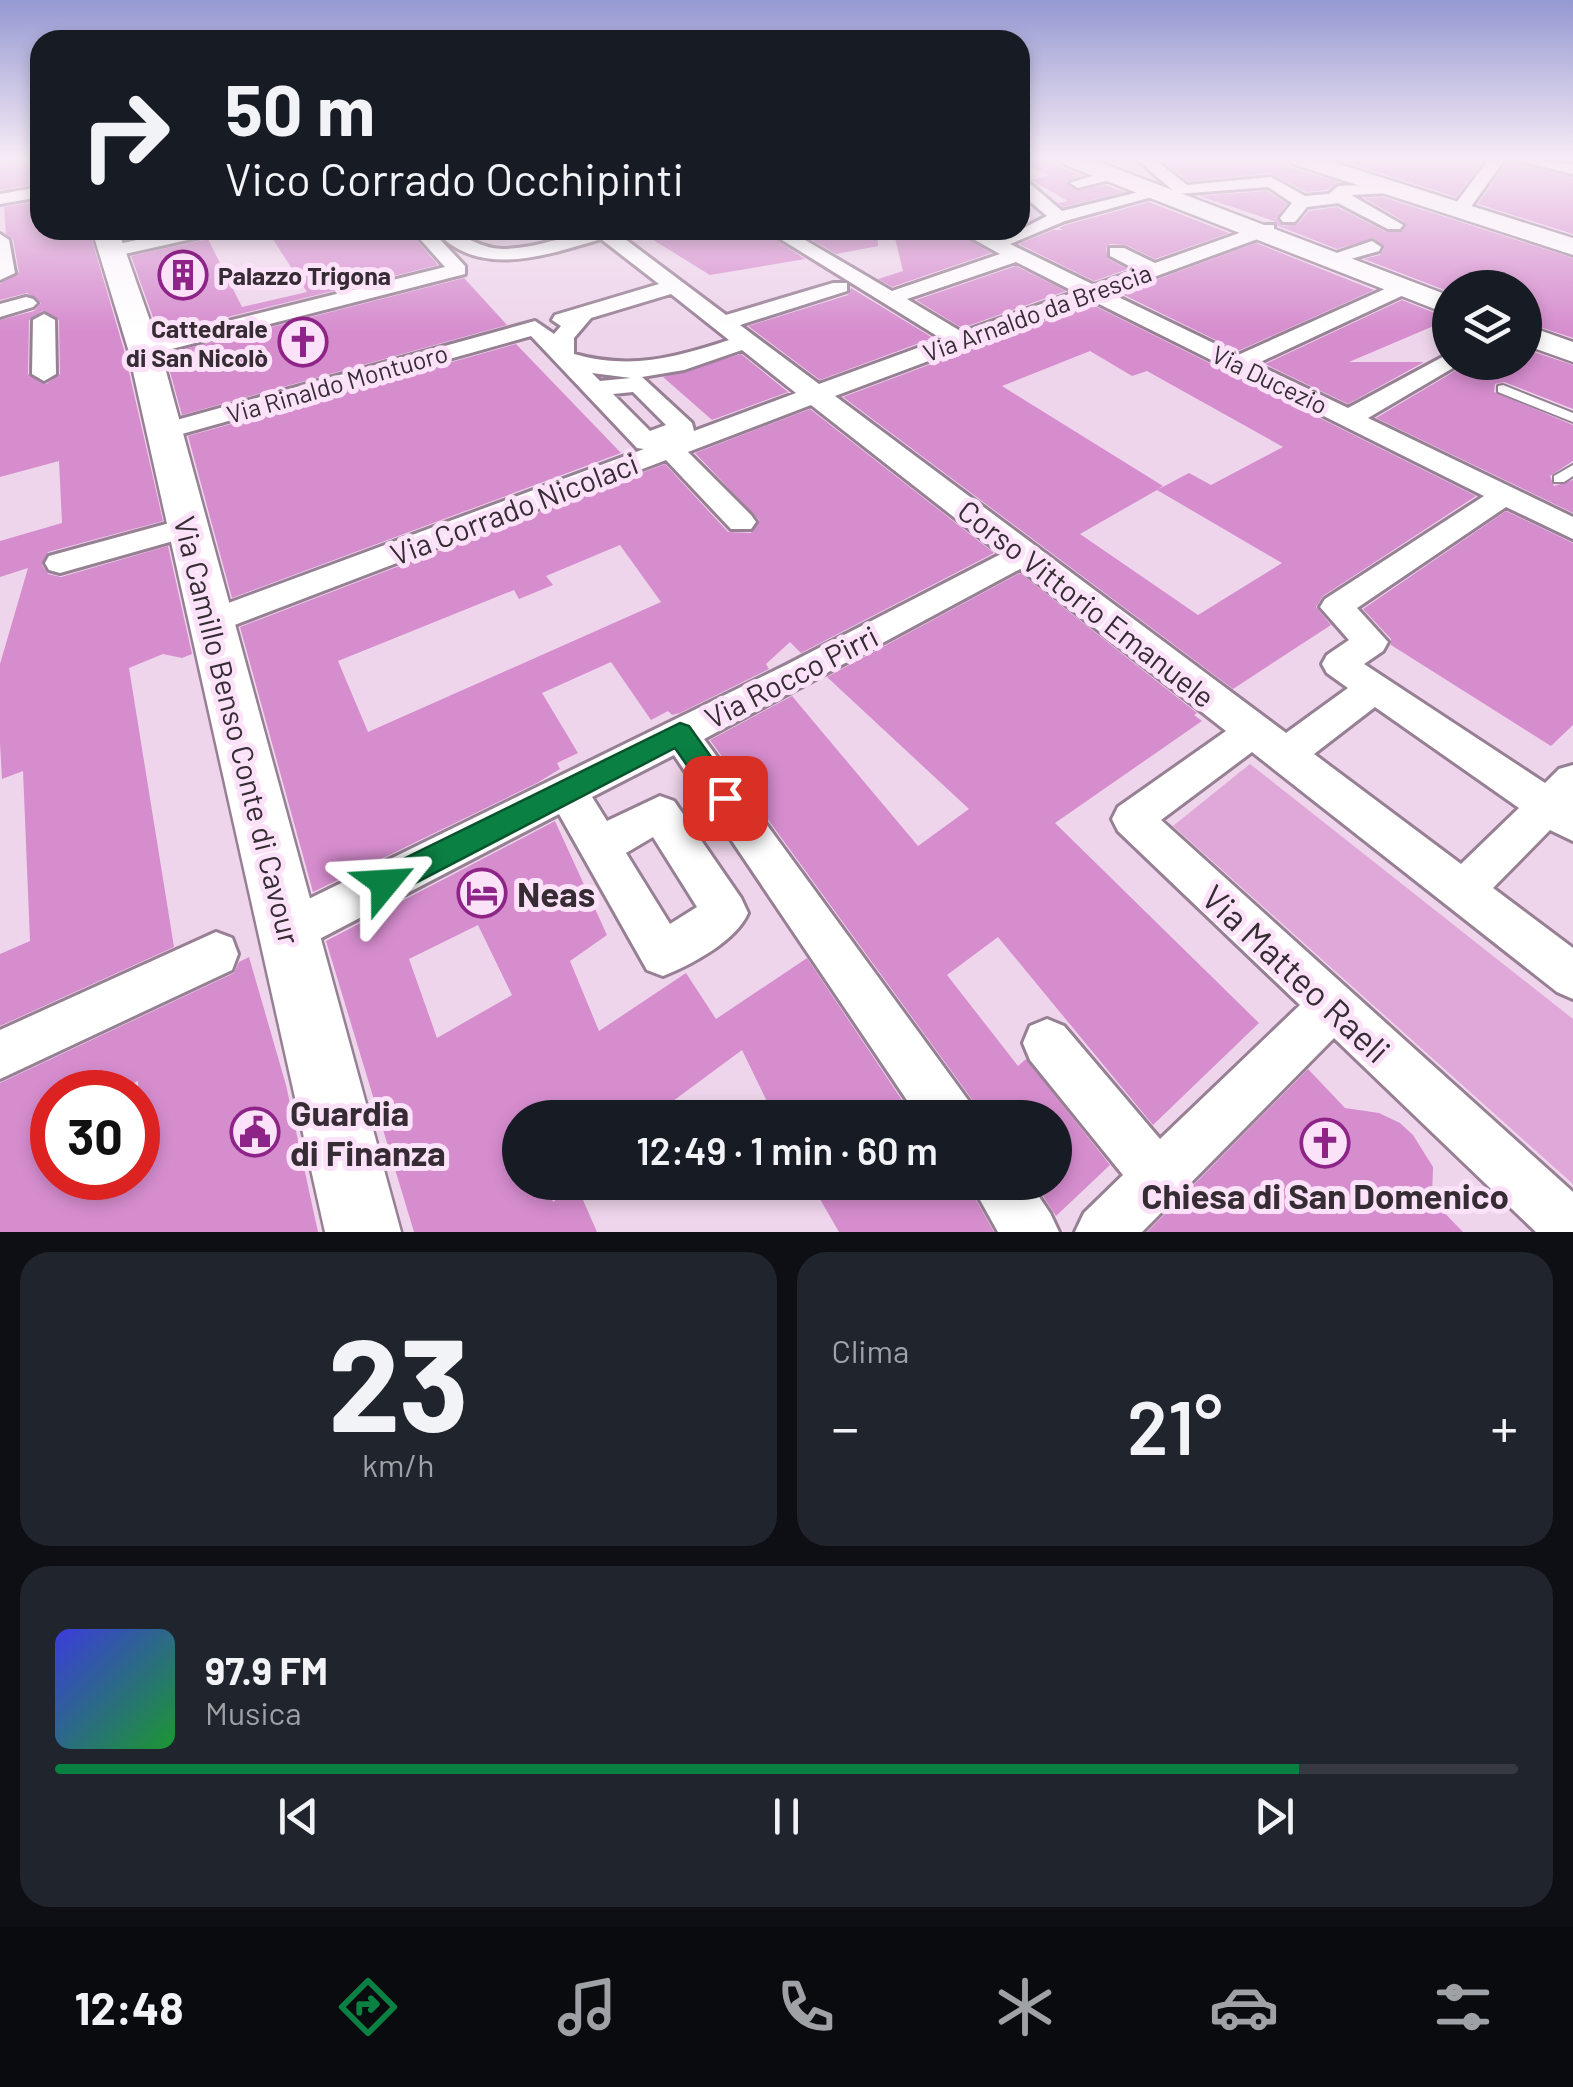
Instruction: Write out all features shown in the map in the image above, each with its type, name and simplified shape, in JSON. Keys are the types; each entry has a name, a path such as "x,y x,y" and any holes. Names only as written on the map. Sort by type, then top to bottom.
{"street":[{"path":"1030,230 1064,216"},
{"path":"1214,216 1268,229 1329,259 1432,299"},
{"path":"1268,229 1284,216"},
{"path":"1377,216 1394,226"},
{"path":"1476,216 1573,247"},
{"name":"Via Arnaldo da Brescia","path":"816,394 1268,229"},
{"path":"0,240 3,274"},
{"name":"Via Camillo Benso Conte di Cavour","path":"108,240 144,349 363,1232"},
{"path":"144,349 458,270 430,240"},
{"path":"459,240 471,251 514,256 570,240"},
{"name":"Corso Vittorio Emanuele","path":"614,240 1573,976"},
{"path":"792,240 960,340"},
{"name":"Via Ducezio","path":"986,240 1522,499 1573,529"},
{"path":"994,244 1004,240"},
{"path":"1329,259 1372,247"},
{"path":"1117,252 1153,270"},
{"path":"891,298 1018,255"},
{"name":"Via Rinaldo Montuoro","path":"164,431 675,286"},
{"path":"723,323 840,287"},
{"path":"1239,363 1403,288"},
{"path":"0,311 26,302"},
{"path":"564,358 563,337 584,313"},
{"path":"44,320 44,374"},
{"path":"522,331 564,358 594,389"},
{"path":"564,358 602,370 637,372 664,368 746,341"},
{"path":"1542,341 1573,353"},
{"path":"1350,418 1432,374"},
{"name":"Via Corrado Nicolaci","path":"212,622 816,394"},
{"path":"670,450 742,522"},
{"path":"1462,891 1565,803 1339,664 1371,642 1336,607 1522,499"},
{"path":"60,562 188,527"},
{"name":"Via Rocco Pirri","path":"288,932 1025,554"},
{"path":"1270,743 1374,688"},
{"path":"680,734 937,1100"},
{"name":"Via Matteo Raeli","path":"1270,743 1132,820 1573,1229"},
{"path":"567,791 600,846"},
{"path":"0,1056 216,954"},
{"path":"1103,1232 1333,1006"},
{"path":"1046,1043 1158,1177"},
{"path":"1008,1200 1030,1232"}],"lane":[{"path":"1503,390 1573,418"},
{"path":"1559,479 1573,469"}],"shaded area":[{"path":"1250,764 1573,1019 1573,1184 1173,826"}],"building":[{"path":"5,216 30,216 30,240 92,240 124,350 163,521 48,552 42,565 48,574 61,577 168,546 192,654 182,658 163,654 129,668 174,947 0,1026 0,954 30,941 23,771 2,779 0,743 0,664 28,568 0,577 0,541 62,523 59,461 0,477 0,320 34,311 41,303 27,293 0,300 0,284 19,272 13,239 6,234","holes":["42,311 59,320 60,374 46,384 28,374 29,320"]},
{"path":"1097,216 1186,216 1229,233 1155,259 1126,245 1110,244 1106,248 1108,259 1128,269 1094,281 1019,244 1053,230 1063,230 1059,228"},
{"path":"1260,216 1277,216 1283,226 1298,224 1304,216 1356,216 1386,232 1403,231 1405,222 1396,216 1444,216 1573,258 1573,338 1542,328 1542,270 1432,270 1432,285 1364,259 1380,255 1384,249 1374,238 1337,249"},
{"path":"1518,216 1573,216 1573,234"},
{"path":"208,240 242,307 307,292 273,240 417,240 438,265 159,334 131,256"},
{"path":"653,240 777,240 805,259 710,275"},
{"path":"812,240 878,240 878,246 836,254"},
{"path":"895,240 970,240 991,253 892,287 878,279 903,271"},
{"path":"1256,243 1374,290 1238,351 1120,293"},
{"path":"1016,266 1066,291 962,328 916,300"},
{"name":"Cattedrale di San Nicolò","path":"464,278 507,325 182,415 165,354"},
{"path":"851,288 933,338 820,380 748,326 848,295"},
{"path":"1402,300 1432,312 1432,327 1349,362 1424,362 1348,404 1265,364"},
{"path":"1091,304 1476,496 1323,596 1316,607 1331,625 1233,689 843,397","holes":["1090,351 1132,376 1147,371 1283,447 1211,485 1189,473 1157,490 1163,486 1002,386","1157,490 1282,563 1198,615 1080,534"]},
{"path":"516,344 621,453 232,598 188,436"},
{"path":"741,354 788,392 712,420 663,377"},
{"path":"1542,355 1573,365 1573,409 1504,382 1495,384 1494,392 1573,425 1573,461 1550,476 1554,486 1573,480 1573,513 1376,418 1440,380 1542,380"},
{"path":"810,409 994,553 801,653 790,642 766,664 769,669 680,713 672,715 668,711 651,720 611,662 542,693 578,753 557,763 560,769 313,892 240,627 665,464 728,532 751,533 759,520 695,453","holes":["620,545 661,602 368,732 338,661 514,590 519,599 553,585 546,576"]},
{"path":"1506,511 1573,543 1573,725 1551,746 1391,645 1391,639 1363,609"},
{"path":"1020,573 1197,713 1194,715 1202,721 1055,823 1259,1023 1153,1125 998,937 947,975 1018,1066 1026,1059 1058,1100 972,1100 710,740 792,696 918,846 969,809 827,677"},
{"path":"555,821 607,935 570,961 599,1031 686,973 716,1019 807,958 902,1100 766,1100 742,1050 674,1100 502,1100 502,1200 583,1200 597,1232 414,1232 326,941","holes":["478,925 512,995 437,1038 409,959"]},
{"path":"249,957 286,1085 318,1232 0,1232 0,1083 234,973 239,962"},
{"name":"Chiesa di San Domenico","path":"1308,1069 1345,1108 1379,1113 1400,1123 1413,1135 1433,1167 1432,1200 1463,1232 1147,1232"},
{"path":"1072,1117 1110,1165 1056,1216 1046,1200 1072,1200"},
{"path":"820,1200 976,1200 994,1232 839,1232"}],"place":[{"name":"Palazzo Trigona","path":"183,275"},
{"name":"Cattedrale di San Nicolò","path":"303,342"},
{"name":"Neas","path":"482,893"},
{"name":"Guardia di Finanza","path":"255,1132"},
{"name":"Chiesa di San Domenico","path":"1325,1143"}],"route":[{"path":"385,883 680,734 725,798"}]}
